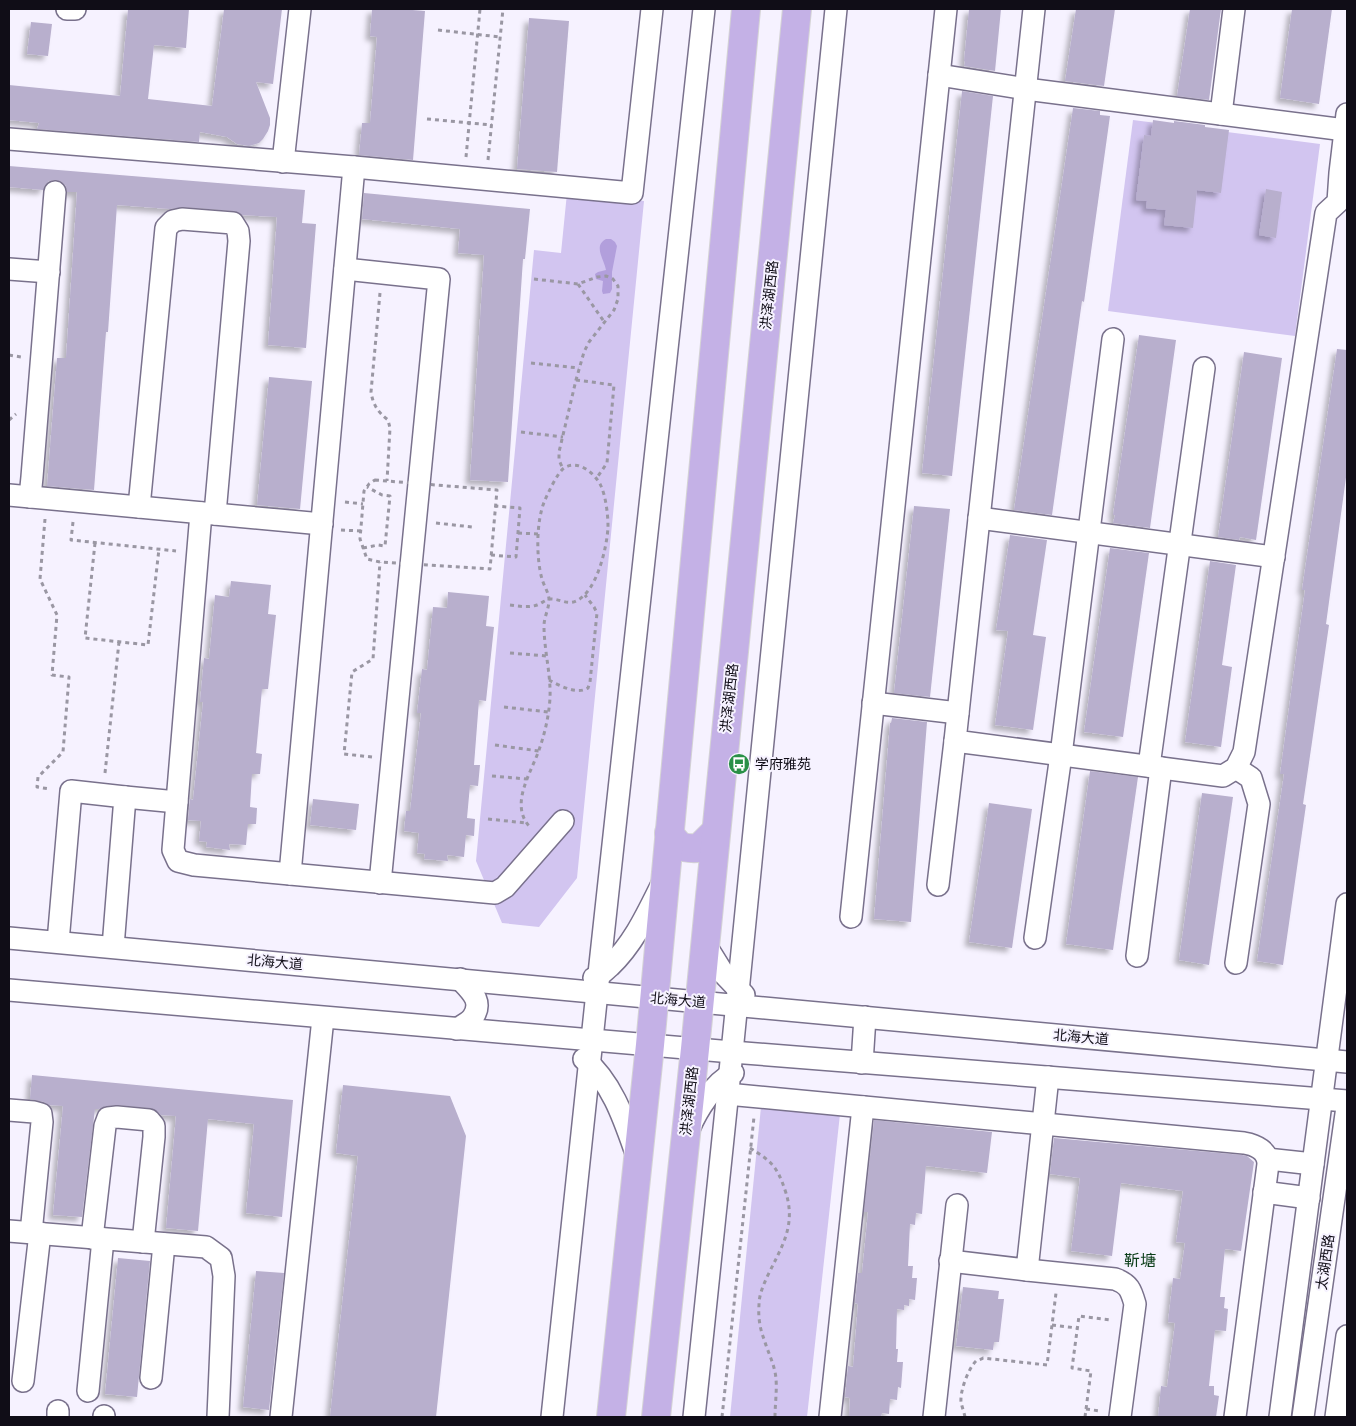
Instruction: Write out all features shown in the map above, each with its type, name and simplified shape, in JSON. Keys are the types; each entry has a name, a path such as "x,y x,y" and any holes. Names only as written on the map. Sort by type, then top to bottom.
{"main road":[{"path":"611,1417 650,1045 746,9"},
{"name":"洪泽湖西路","path":"656,1417 695,1049 797,9"},
{"path":"669,833 676,844 688,848 699,848 716,831"},
{"path":"634,1196 646,1186 656,1185 670,1192 678,1205"}],"street":[{"path":"67,9 75,9"},
{"path":"283,162 300,9"},
{"path":"9,139 632,192 652,9"},
{"path":"552,1417 704,9"},
{"path":"694,1417 836,9"},
{"path":"851,917 946,9"},
{"path":"938,885 1034,9"},
{"path":"1221,114 1234,9"},
{"path":"939,75 1026,89 1221,114 1346,122 1343,202 1326,213 1244,752 1236,768 1223,776 955,741"},
{"path":"290,874 354,167"},
{"path":"56,192 32,476 28,497 322,524"},
{"path":"139,507 166,228 173,221 182,219 233,223 238,231 239,241 177,802 173,850 178,861 194,865 495,893 505,888 563,821"},
{"path":"9,268 49,272"},
{"path":"345,269 439,278 380,882"},
{"path":"1035,938 1061,755 1113,339"},
{"path":"1137,956 1155,767 1180,544 1204,368"},
{"path":"979,518 1274,557"},
{"path":"873,703 958,713"},
{"path":"1236,768 1251,778 1259,804 1236,962"},
{"path":"58,942 71,791 177,802"},
{"path":"113,947 125,797"},
{"path":"598,984 638,930 665,880"},
{"path":"1280,1417 1322,1099 1337,1061 1347,904"},
{"name":"北海大道","path":"9,938 567,990 598,984 654,998 699,1002 737,997 760,1008 1337,1061"},
{"path":"705,944 737,997"},
{"path":"457,1029 473,1018 478,1006 474,994 460,980"},
{"path":"9,990 695,1049 1347,1101"},
{"path":"862,1062 865,1017"},
{"path":"281,1417 323,1018"},
{"path":"546,1036 576,1051 590,1063 609,1088 623,1117 638,1160"},
{"path":"686,1136 697,1112 709,1096 770,1055"},
{"path":"1027,1270 1048,1077"},
{"path":"728,1085 756,1097 1252,1144 1261,1149 1268,1159 1235,1417"},
{"path":"830,1417 863,1107"},
{"name":"太湖西路","path":"1303,1417 1347,1107"},
{"path":"9,1110 41,1114 42,1122 23,1381"},
{"path":"88,1391 108,1118 148,1120 154,1126 151,1378"},
{"path":"1268,1159 1313,1164"},
{"path":"1264,1192 1309,1198"},
{"path":"934,1417 957,1204"},
{"path":"9,1231 206,1247 221,1258 224,1276 218,1417"},
{"path":"950,1261 1115,1279 1125,1282 1132,1291 1135,1304 1120,1417"},
{"path":"1336,1417 1347,1336"}],"path":[{"path":"464,177 480,9"},
{"path":"486,179 503,9"},
{"path":"438,30 500,37"},
{"path":"428,119 492,125"},
{"path":"381,273 371,392 372,402 381,415 388,420 390,428 387,481"},
{"path":"534,279 578,284 597,277 606,276 613,279 618,286 618,299 614,310 589,342 579,368 559,460 563,469"},
{"path":"578,284 605,323"},
{"path":"531,363 579,368"},
{"path":"576,380 614,385 607,463 596,479"},
{"path":"521,432 563,437"},
{"path":"510,605 527,607 550,599 567,603 577,601 585,595 600,567 608,526 605,501 601,485 591,473 580,465 563,469 544,501 540,514 540,565 542,579 550,599 544,625 550,698 545,731 523,789 521,811 526,823 545,842"},
{"path":"375,480 387,481 497,490 490,569 380,562 367,559 360,539 364,491 375,480"},
{"path":"362,548 378,545 385,546 390,496 382,495 367,487"},
{"path":"28,497 40,579 57,615 52,675 69,677 63,752 38,777 38,788 71,791"},
{"path":"76,501 71,540 179,551"},
{"path":"491,555 516,557 518,533 520,508 495,506"},
{"path":"415,521 472,527"},
{"path":"518,533 539,534"},
{"path":"95,542 85,638 119,642 148,645 159,549"},
{"path":"380,562 373,659 352,672 344,754 392,760"},
{"path":"549,679 559,686 567,688 584,691 588,688 597,613 585,595"},
{"path":"103,795 119,642"},
{"path":"510,652 547,656"},
{"path":"504,707 548,712"},
{"path":"495,745 539,751"},
{"path":"492,776 527,779"},
{"path":"488,818 526,823"},
{"path":"722,1417 756,1097"},
{"path":"750,1148 765,1157 780,1174 789,1208 790,1220 786,1236 759,1296 758,1307 760,1325 776,1379 775,1417"},
{"path":"965,1417 961,1403 961,1394 977,1361 983,1358 1047,1365 1059,1273"},
{"path":"1085,1417 1091,1371 1072,1368 1079,1316 1132,1323"},
{"path":"1052,1325 1078,1328"}],"shaded area":[{"path":"1133,120 1320,144 1295,336 1108,311"},
{"path":"567,193 644,201 577,878 539,927 502,923 476,861 534,250 561,253"},
{"path":"606,239 611,239 617,246 612,272 612,289 610,293 603,294 603,281 596,279 595,274 606,270 600,253 600,245"},
{"path":"761,1107 840,1114 807,1417 730,1417"}],"building":[{"path":"128,9 189,9 186,48 154,45 148,99 212,106 224,9 282,9 273,84 256,82 270,118 268,131 263,139 259,143 249,146 237,144 227,137 200,132 199,142 37,129 39,123 9,120 9,85 120,96"},
{"path":"372,9 425,11 413,160 359,155 362,123 370,123 377,37 370,36"},
{"path":"969,9 1001,9 995,71 964,66"},
{"path":"1076,9 1115,9 1104,86 1065,81"},
{"path":"1190,9 1221,9 1209,100 1177,96"},
{"path":"1292,9 1332,9 1319,104 1280,98"},
{"path":"529,18 569,21 557,172 517,169"},
{"path":"31,22 52,24 48,56 27,54"},
{"path":"962,91 993,96 952,476 922,473"},
{"path":"1073,108 1100,111 1100,115 1110,116 1052,515 1014,510"},
{"path":"1153,120 1205,125 1205,127 1229,130 1221,193 1197,190 1193,228 1164,225 1166,210 1146,208 1147,201 1136,200 1144,135 1151,136"},
{"path":"9,166 305,190 302,223 316,224 306,348 268,345 277,217 242,215 234,211 183,207 170,209 117,205 94,490 47,486 57,358 66,358 77,192 67,192 66,186 56,180 49,181 43,190 9,187"},
{"path":"1266,189 1282,192 1276,238 1259,235"},
{"path":"364,193 530,209 525,259 523,259 508,482 470,480 484,255 458,253 460,229 362,219"},
{"path":"1139,335 1176,340 1150,528 1113,523"},
{"path":"1337,349 1347,350 1347,470 1326,624 1329,625 1303,804 1306,805 1283,965 1257,961 1284,774 1280,774 1305,590 1302,590"},
{"path":"1244,352 1282,358 1256,540 1240,537 1239,540 1218,537"},
{"path":"269,377 312,381 300,509 257,505"},
{"path":"914,506 950,509 930,697 894,693"},
{"path":"1010,535 1047,540 1033,635 1046,637 1033,730 995,725 1008,631 996,630"},
{"path":"1110,548 1149,553 1123,737 1084,732"},
{"path":"1210,561 1236,565 1222,665 1232,667 1221,747 1185,742"},
{"path":"231,581 271,585 268,614 276,615 268,689 262,689 256,753 262,754 260,774 252,774 250,807 257,808 256,824 248,824 246,845 229,844 230,850 206,847 207,842 199,841 201,821 188,820 190,799 193,800 203,702 200,702 204,658 209,659 215,595 229,597"},
{"path":"448,592 489,596 486,626 494,627 486,701 479,700 474,765 480,765 478,786 470,785 467,818 475,819 474,836 466,835 464,857 447,855 448,861 424,859 425,854 417,853 419,833 404,831 406,811 410,811 421,713 417,713 422,669 427,670 433,607 447,608"},
{"path":"892,718 927,722 911,922 874,919 890,723"},
{"path":"1090,771 1138,777 1113,950 1066,944"},
{"path":"1202,793 1233,797 1209,965 1179,960"},
{"path":"313,799 359,804 356,830 310,825"},
{"path":"989,803 1032,809 1012,948 969,942"},
{"path":"32,1075 293,1100 282,1217 246,1213 254,1124 208,1119 198,1231 166,1228 176,1116 161,1115 150,1108 118,1105 95,1109 82,1217 53,1215 63,1106 49,1105 30,1099"},
{"path":"343,1085 450,1096 466,1136 436,1417 330,1417 358,1156 336,1153"},
{"path":"874,1120 992,1132 987,1173 926,1166 922,1214 916,1213 915,1225 910,1224 908,1266 913,1266 912,1278 917,1278 915,1300 909,1299 909,1306 904,1305 904,1310 897,1309 897,1362 903,1362 901,1388 898,1387 897,1400 890,1399 889,1414 882,1413 881,1417 849,1417 850,1398 845,1397 848,1366 853,1367 858,1304 855,1303 858,1273 862,1273 868,1212 864,1212"},
{"path":"1054,1138 1242,1155 1247,1156 1254,1162 1241,1251 1225,1249 1220,1297 1225,1297 1224,1308 1228,1309 1226,1331 1215,1330 1209,1386 1214,1386 1214,1395 1219,1396 1216,1417 1158,1417 1161,1386 1167,1387 1175,1323 1168,1322 1173,1278 1180,1279 1185,1243 1176,1242 1183,1191 1121,1183 1112,1256 1071,1251 1080,1178 1050,1174"},
{"path":"118,1258 150,1261 137,1397 105,1394"},
{"path":"256,1271 284,1273 269,1410 243,1407"},
{"path":"963,1287 999,1291 998,1299 1004,1299 999,1342 994,1342 993,1350 956,1346"}],"place":[{"name":"学府雅苑","path":"739,764"}],"district":[{"name":"靳塘","path":"1140,1260"}]}
